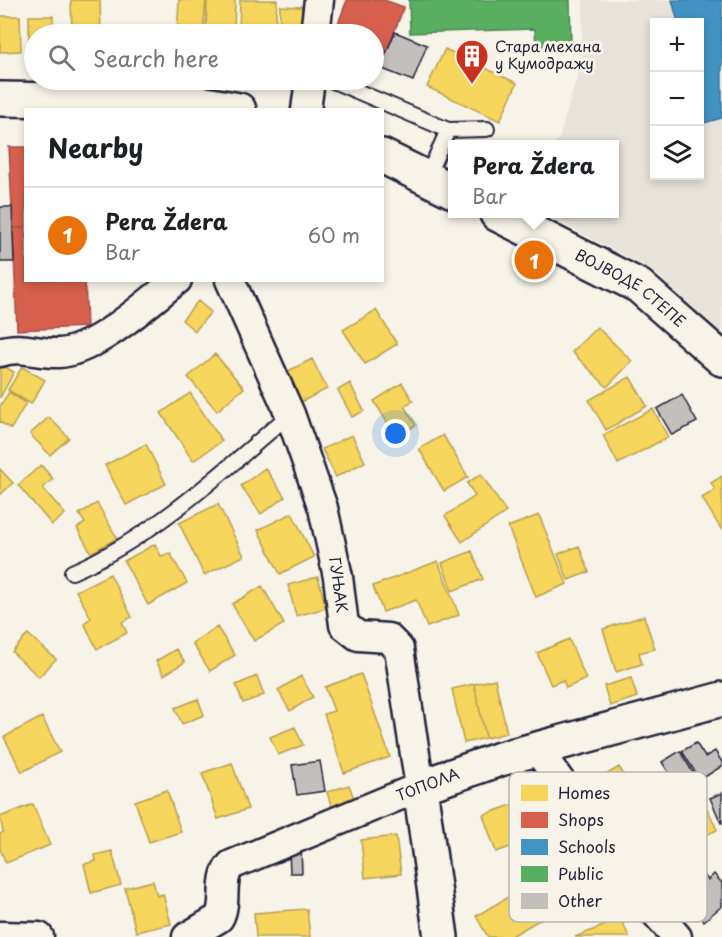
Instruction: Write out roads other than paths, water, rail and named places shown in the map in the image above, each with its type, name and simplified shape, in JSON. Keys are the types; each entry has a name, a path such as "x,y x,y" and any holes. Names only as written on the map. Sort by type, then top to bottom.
{"street":[{"path":"316,24 319,0"},
{"path":"306,108 309,90"},
{"path":"0,99 197,91 235,108"},
{"path":"384,157 440,184"},
{"name":"ВОЈВОДЕ СТЕПЕ","path":"507,218 639,286 722,359"},
{"path":"0,352 19,348 59,353 86,345 174,282"},
{"name":"ГУЊАК","path":"231,282 290,414 329,529 344,625 358,636 388,638 399,649 441,937"},
{"name":"ТОПОЛА","path":"187,937 219,918 224,904 225,874 231,865 420,787 537,749 722,699"},
{"path":"537,749 553,772"},
{"path":"664,922 677,937"},
{"path":"0,936 39,937"}],"lane":[{"path":"354,90 448,130 487,129"},
{"path":"440,184 448,130"},
{"path":"72,572 102,560 204,488 290,414"}],"place":[{"name":"Стара механа у Кумодражу","path":"472,85"},
{"name":"Pera Ždera","path":"534,260"}]}
